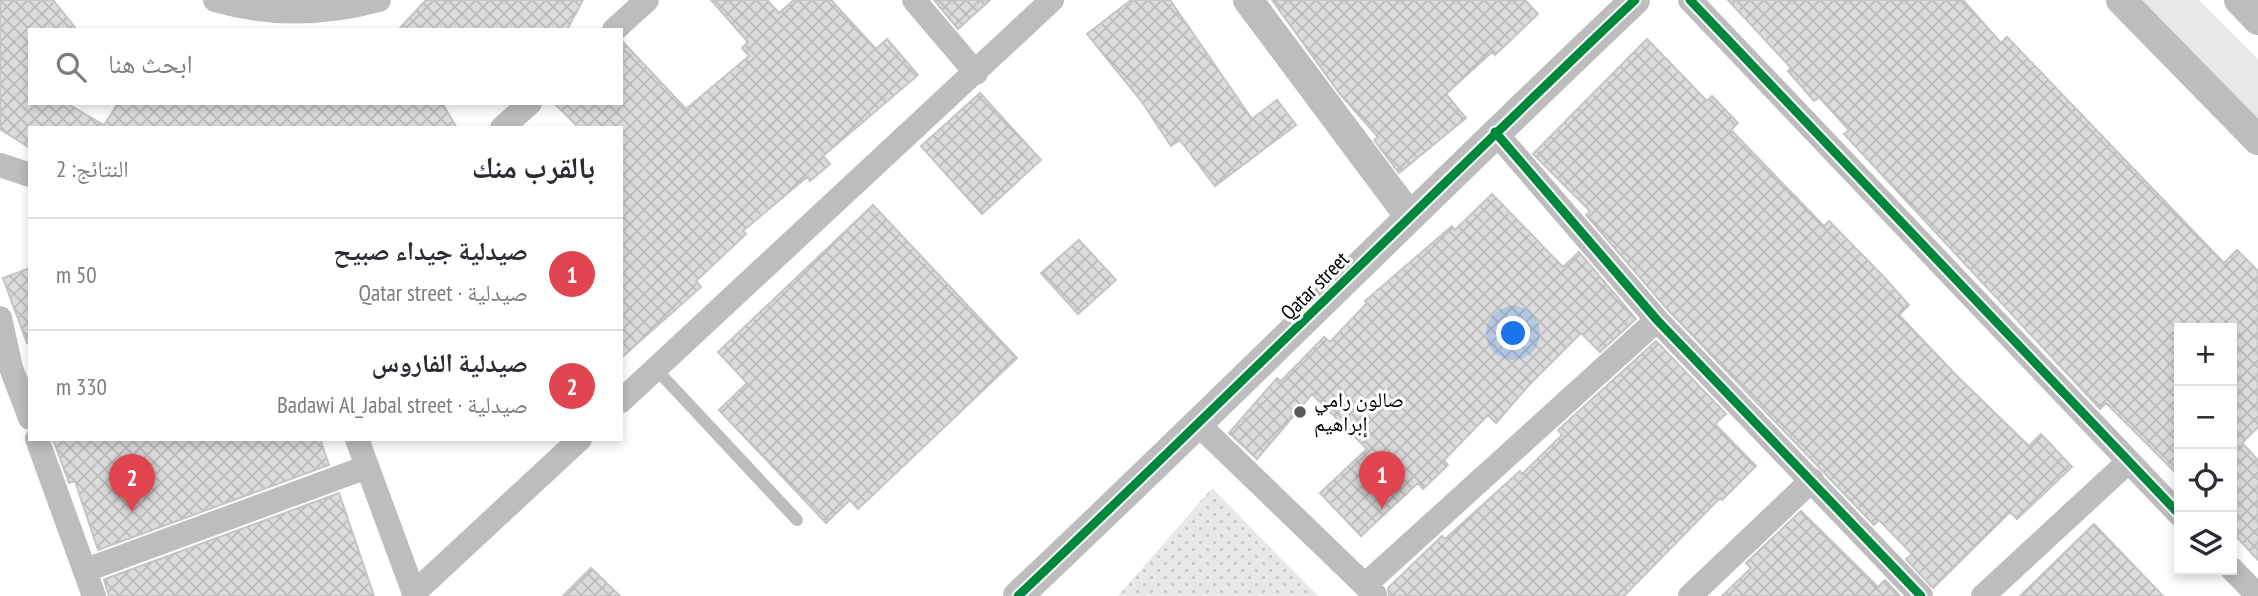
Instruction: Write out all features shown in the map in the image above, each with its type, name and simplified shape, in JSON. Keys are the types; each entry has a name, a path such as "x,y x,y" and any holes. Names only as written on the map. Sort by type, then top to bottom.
{"street":[{"path":"215,0 249,10 299,14 379,0"},
{"path":"616,28 648,0"},
{"path":"914,0 976,73"},
{"path":"623,399 1052,0"},
{"path":"1248,0 1410,217"},
{"name":"Qatar street","path":"1018,596 1199,425 1495,132 1635,0"},
{"path":"1690,0 2177,512"},
{"path":"2121,0 2258,140"},
{"path":"2239,0 2258,20"},
{"path":"504,126 528,105"},
{"path":"1495,132 1657,320 1921,596"},
{"path":"0,165 28,174"},
{"path":"0,318 28,412"},
{"path":"1199,425 1370,590 1657,320"},
{"path":"38,441 94,596"},
{"path":"358,441 415,594 578,441"},
{"path":"1983,596 2128,462"},
{"path":"86,570 367,467"},
{"path":"1690,596 1812,480"},
{"path":"2237,574 2258,596"}],"lane":[{"path":"656,369 797,520"}],"shaded area":[{"path":"2139,0 2199,0 2258,59 2258,125"},
{"path":"1212,488 1318,596 1118,596"}],"building":[{"path":"0,0 53,0 75,28 28,28 28,105 69,105 104,125 117,105 443,105 456,126 28,126 28,147 0,129"},
{"path":"426,0 583,0 568,28 400,28"},
{"path":"711,0 767,0 779,13 794,0 831,0 876,49 887,39 918,75 823,156 830,164 810,181 807,177 743,231 746,234 696,281 701,287 623,356 623,126 577,126 556,105 623,105 623,42 686,109 749,56 742,48 748,42"},
{"path":"934,0 990,0 958,29"},
{"path":"1131,0 1170,0 1252,119 1277,100 1296,125 1215,186 1180,140 1171,146 1142,102 1087,34"},
{"path":"1272,0 1525,0 1538,14 1495,55 1492,52 1446,94 1466,118 1399,173 1374,140 1378,137 1340,94"},
{"path":"1728,0 1963,0 2001,43 2007,37 2224,263 2237,250 2258,271 2258,427 2242,443 2258,460 2258,560 2237,537 2237,323 2174,323 2174,471 2106,403 2100,409 1844,134 1849,130 1819,97 1814,101 1788,71 1791,68"},
{"path":"1647,39 1707,101 1712,96 1738,123 1731,130 1824,226 1829,221 1883,276 1909,305 1899,315 1957,376 2029,446 2041,434 2072,467 2017,519 2010,512 1933,588 1906,559 1912,554 1879,520 1874,525 1668,310 1586,215 1590,211 1533,154"},
{"path":"980,93 1041,160 982,214 921,146"},
{"path":"1492,194 1563,267 1579,252 1636,319 1600,352 1581,333 1529,385 1496,423 1488,415 1444,460 1448,465 1423,489 1418,483 1361,536 1320,493 1367,449 1312,394 1257,459 1229,433 1277,378 1281,381 1324,337 1330,342 1367,303 1365,301 1452,226 1455,230"},
{"path":"873,205 1017,358 858,509 850,500 826,523 719,410 747,383 718,352"},
{"path":"1079,240 1116,280 1078,314 1041,273"},
{"path":"28,269 28,343 27,343 3,278"},
{"path":"1656,341 1726,414 1715,424 1756,466 1722,500 1720,498 1624,596 1389,596 1388,588 1442,536 1445,539 1520,471 1522,474 1562,435 1558,430"},
{"path":"54,441 321,441 329,465 98,550 75,481 69,483"},
{"path":"339,493 374,596 109,596 104,580 108,578"},
{"path":"1801,511 1878,587 1885,580 1900,596 1722,596 1751,568 1746,563"},
{"path":"2094,524 2163,596 2020,596"},
{"path":"591,568 620,596 563,596"}],"cycle path":[{"path":"1018,596 1635,0"},
{"path":"1690,0 2177,512"},
{"path":"1495,132 1657,320 1921,596"}],"place":[{"name":"صالون رامي إبراهيم","path":"1300,412"},
{"name":"صيدلية جيداء صبيح","path":"1382,509"},
{"name":"صيدلية الفاروس","path":"132,512"}]}
